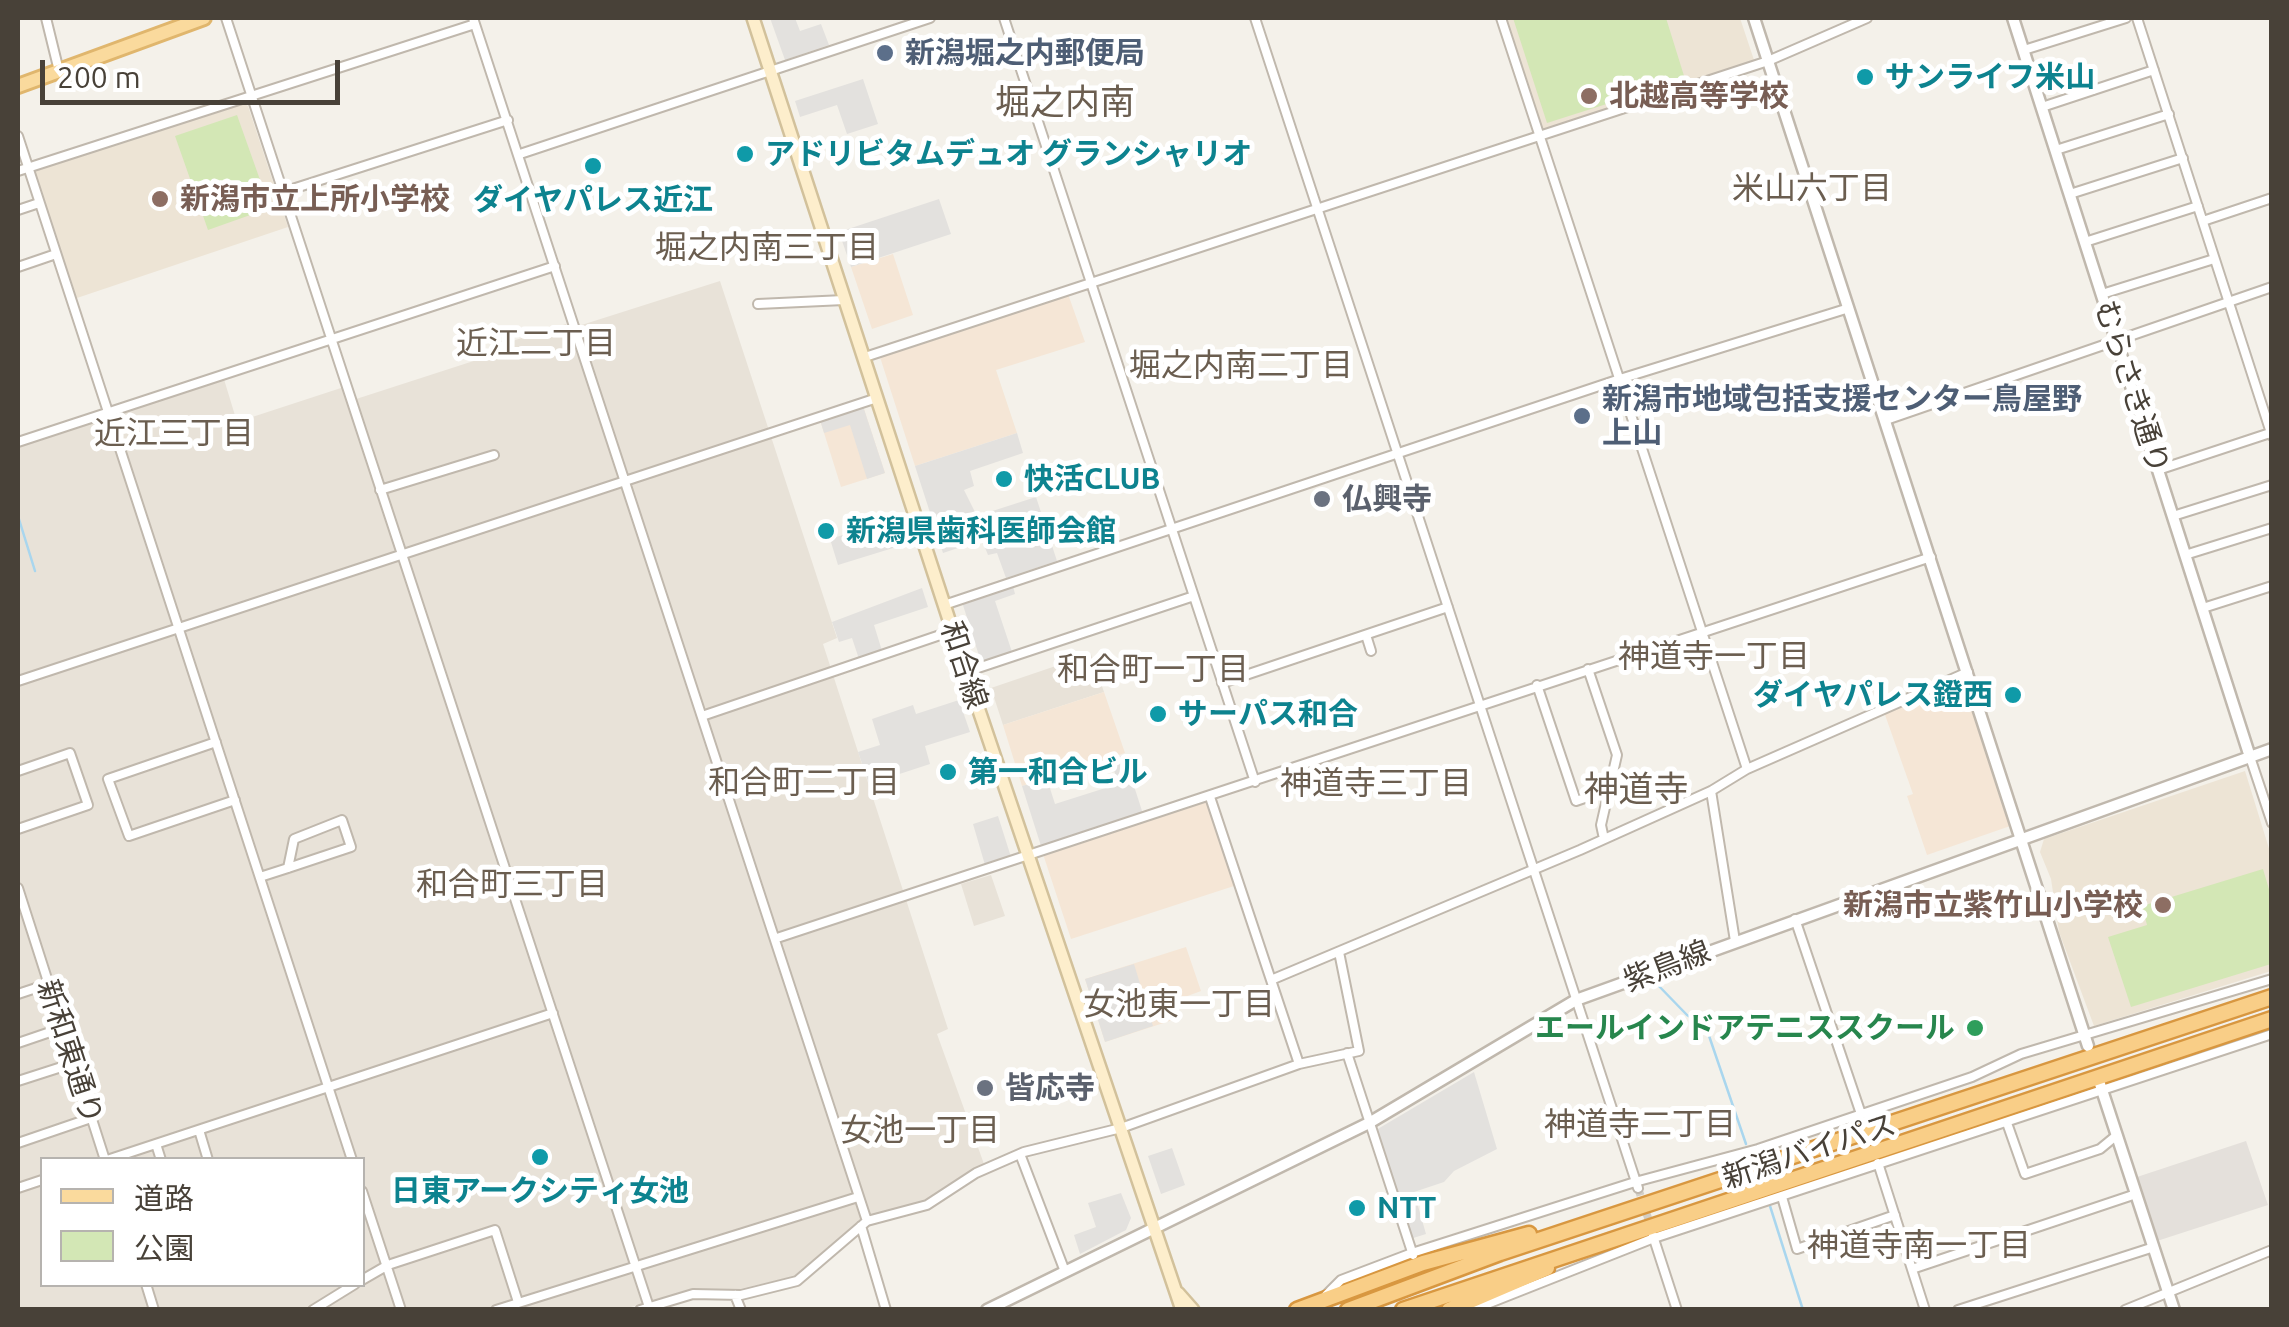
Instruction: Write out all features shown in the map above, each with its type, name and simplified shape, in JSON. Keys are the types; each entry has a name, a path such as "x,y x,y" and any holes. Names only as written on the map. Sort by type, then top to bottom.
{"highway":[{"name":"新潟バイパス","path":"1348,1310 1700,1187 2272,998"},
{"name":"新潟バイパス","path":"1403,1310 2272,1020"},
{"path":"1298,1310 1326,1295 1423,1263 1700,1187"},
{"path":"1449,1310 1612,1238"}],"main road":[{"path":"18,86 204,18"},
{"name":"和合線","path":"753,18 952,631 1182,1310"},
{"path":"1176,1290 1193,1310"}],"street":[{"path":"46,18 59,71"},
{"path":"226,18 553,1013 644,1308 693,1294 735,1294 796,1281 864,1224 926,1204 976,1173 1020,1154 1121,1128 1298,1064 1359,1051 1339,952"},
{"path":"520,154 930,18"},
{"path":"1004,18 1255,782"},
{"path":"1255,18 1637,1185"},
{"path":"1501,18 1746,769"},
{"path":"1754,18 2086,1040"},
{"path":"865,358 1768,61 1867,18"},
{"name":"むらさき通り","path":"2014,18 2250,757"},
{"path":"2024,50 2126,18"},
{"path":"2137,18 2271,434 2158,470"},
{"path":"18,171 474,20 777,938 858,1197 886,1310"},
{"path":"2042,106 2154,70"},
{"path":"2056,150 2168,114"},
{"path":"282,192 508,120"},
{"path":"18,136 351,1157"},
{"path":"2070,194 2182,158"},
{"path":"2203,221 2272,198"},
{"path":"18,210 39,203"},
{"path":"2086,242 2198,206"},
{"path":"18,267 56,254"},
{"path":"2102,294 2214,258"},
{"path":"18,442 555,266"},
{"path":"1886,420 2118,344 2272,287"},
{"path":"758,304 844,300"},
{"path":"944,605 1620,379 1849,308"},
{"path":"18,681 877,398"},
{"path":"380,490 494,455"},
{"path":"2173,516 2272,485"},
{"path":"2186,554 2272,528"},
{"path":"777,938 1931,557"},
{"path":"2202,608 2272,586"},
{"path":"966,672 1194,596"},
{"path":"1222,683 1448,608"},
{"path":"704,715 952,631"},
{"path":"1366,635 1371,651"},
{"path":"1588,669 1617,756 1601,825 1604,839"},
{"path":"1271,980 1604,839 1710,791 1746,769 1968,672"},
{"path":"1537,685 1576,801 1608,790"},
{"path":"216,742 108,779 129,836 235,800"},
{"name":"紫鳥線","path":"987,1310 1368,1123 1576,1000 2272,749"},
{"path":"18,771 70,754 88,805 18,830"},
{"path":"2250,757 2272,823"},
{"path":"1710,791 1736,940"},
{"path":"1210,797 1298,1064"},
{"path":"260,876 288,868 350,847 342,820 294,839 288,868"},
{"name":"新和東通り","path":"18,888 105,1157"},
{"path":"1796,919 1861,1114"},
{"path":"1326,1295 1341,1280 2272,979"},
{"path":"18,994 48,984"},
{"path":"115,1157 553,1013"},
{"path":"18,1043 62,1028"},
{"path":"1472,1310 1653,1235 1782,1197 2101,1087 2272,1034"},
{"path":"1347,1053 1413,1256"},
{"path":"18,1081 74,1062"},
{"path":"2101,1087 2174,1310"},
{"path":"18,1143 92,1118"},
{"path":"2008,1122 2025,1174 2100,1150 2117,1135"},
{"path":"199,1130 207,1157"},
{"path":"156,1144 160,1157"},
{"path":"1020,1154 1064,1269"},
{"path":"1878,1162 1925,1310"},
{"path":"1912,1269 2136,1194"},
{"path":"496,1310 858,1197"},
{"path":"1782,1197 1797,1249 1895,1216"},
{"path":"365,1200 400,1310"},
{"path":"365,1278 388,1265 495,1230 518,1302"},
{"path":"1653,1235 1677,1310"},
{"path":"1958,1310 2154,1247"},
{"path":"2125,1310 2272,1250"},
{"path":"313,1310 351,1287"},
{"path":"735,1294 740,1310"}],"shaded area":[{"path":"770,18 795,18 800,31 821,24 829,45 785,60"},
{"name":"北越高等学校","path":"1505,18 1740,18 1754,60 1542,131"},
{"path":"863,79 878,124 847,134 837,105 800,117 795,101"},
{"name":"新潟市立上所小学校","path":"243,103 248,106 288,227 74,299 33,171"},
{"path":"939,199 951,234 851,267 839,232"},
{"path":"893,254 913,315 872,329 851,267"},
{"path":"720,281 837,638 823,644 948,1029 937,1034 984,1164 925,1200 860,1221 795,1276 740,1289 693,1291 623,1309 18,1309 18,445 223,376 237,422 344,387 350,401 489,356 487,349 566,324 569,329"},
{"path":"1068,294 1085,342 996,370 1017,433 915,466 880,357"},
{"path":"863,406 885,473 841,487 820,420"},
{"path":"863,406 885,473 867,479 850,425 824,433 820,420"},
{"path":"1017,433 1023,453 970,471 974,486 964,490 977,516 1036,497 1057,561 1006,578 997,553 988,555 982,540 943,553 915,466"},
{"path":"898,518 906,544 838,565 830,539"},
{"path":"1013,586 1015,594 995,601 1012,652 981,662 962,602"},
{"path":"922,588 928,607 874,625 883,654 860,662 852,638 839,642 832,622"},
{"path":"1091,654 1104,692 1003,725 991,688"},
{"path":"1964,684 2013,825 1927,855 1907,796 1913,794 1884,712"},
{"path":"1104,692 1125,753 1022,786 1003,725"},
{"path":"959,700 970,732 925,746 930,764 869,784 858,752 880,745 872,719 913,705 916,714"},
{"path":"1124,755 1143,814 1041,846 1022,786 1047,779 1055,804 1118,784 1111,759"},
{"name":"新潟市立紫竹山小学校","path":"2245,771 2271,855 2271,971 2094,1026 2059,932 2051,879 2040,852 2044,839"},
{"path":"1206,801 1234,886 1071,939 1043,854"},
{"path":"998,816 1011,857 985,865 973,824"},
{"path":"991,875 1005,916 974,926 961,884"},
{"path":"1186,947 1201,991 1174,1001 1179,1018 1105,1042 1085,979"},
{"path":"1134,964 1153,1026 1105,1042 1085,979"},
{"path":"1474,1072 1497,1149 1454,1171 1444,1182 1414,1192 1426,1234 1410,1239 1376,1130"},
{"path":"2246,1141 2268,1205 2157,1241 2137,1177"},
{"path":"1172,1148 1185,1185 1161,1194 1148,1156"},
{"path":"1121,1193 1131,1218 1126,1230 1080,1254 1074,1235 1096,1227 1088,1203"}],"green space":[{"name":"北越高等学校","path":"1513,18 1666,18 1685,79 1547,123"},
{"path":"237,115 270,208 208,230 175,136"},
{"path":"2263,869 2271,896 2271,964 2131,1007 2108,937 2147,925 2142,906"}],"waterway":[{"path":"18,516 35,571"},
{"path":"1655,982 1687,1015 1706,1027 1746,1144"},
{"path":"1770,1206 1803,1310"}],"tunnel":[{"path":"1638,1188 1651,1227"}],"place":[{"name":"新潟堀之内郵便局","path":"885,53"},
{"name":"サンライフ米山","path":"1865,77"},
{"name":"北越高等学校","path":"1589,96"},
{"name":"アドリビタムデュオ グランシャリオ","path":"745,154"},
{"name":"ダイヤパレス近江","path":"593,166"},
{"name":"新潟市立上所小学校","path":"160,199"},
{"name":"新潟市地域包括支援センター鳥屋野 上山","path":"1582,416"},
{"name":"快活CLUB","path":"1004,479"},
{"name":"仏興寺","path":"1322,499"},
{"name":"新潟県歯科医師会館","path":"826,531"},
{"name":"ダイヤパレス鐙西","path":"2013,695"},
{"name":"サーパス和合","path":"1158,714"},
{"name":"第一和合ビル","path":"948,772"},
{"name":"新潟市立紫竹山小学校","path":"2163,905"},
{"name":"エールインドアテニススクール","path":"1975,1028"},
{"name":"皆応寺","path":"985,1088"},
{"name":"日東アークシティ女池","path":"540,1157"},
{"name":"NTT","path":"1357,1208"}],"district":[{"name":"堀之内南","path":"1065,102"},
{"name":"米山六丁目","path":"1812,188"},
{"name":"堀之内南三丁目","path":"767,247"},
{"name":"近江二丁目","path":"536,343"},
{"name":"堀之内南二丁目","path":"1241,365"},
{"name":"近江三丁目","path":"174,433"},
{"name":"神道寺一丁目","path":"1714,656"},
{"name":"和合町一丁目","path":"1153,669"},
{"name":"和合町二丁目","path":"804,782"},
{"name":"神道寺三丁目","path":"1376,783"},
{"name":"神道寺","path":"1636,789"},
{"name":"和合町三丁目","path":"512,884"},
{"name":"女池東一丁目","path":"1179,1004"},
{"name":"神道寺二丁目","path":"1640,1124"},
{"name":"女池一丁目","path":"920,1130"},
{"name":"神道寺南一丁目","path":"1919,1245"}]}
